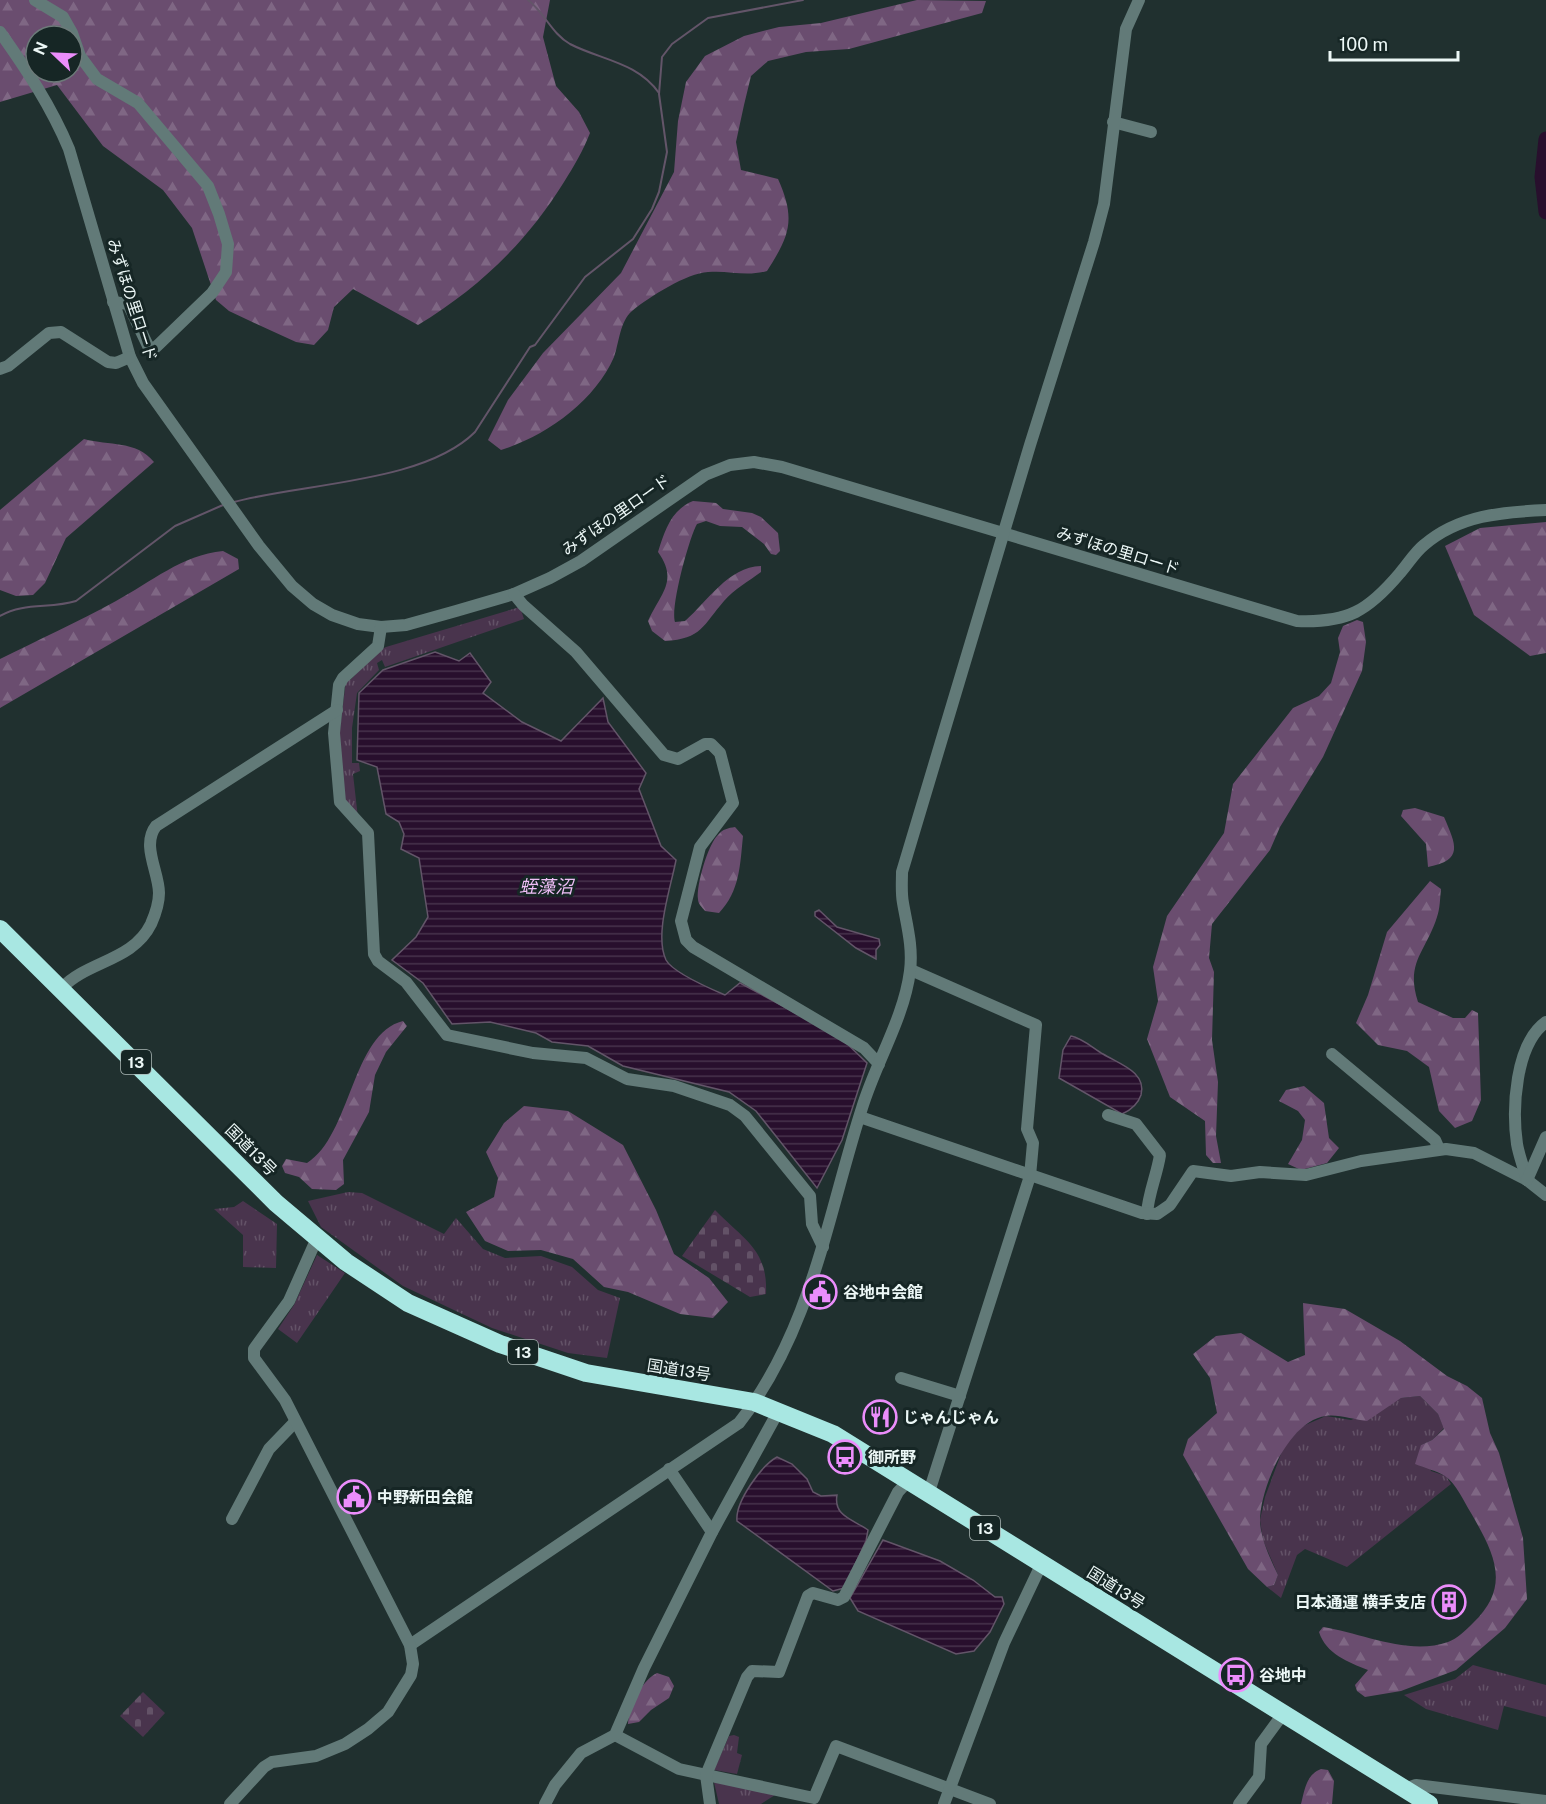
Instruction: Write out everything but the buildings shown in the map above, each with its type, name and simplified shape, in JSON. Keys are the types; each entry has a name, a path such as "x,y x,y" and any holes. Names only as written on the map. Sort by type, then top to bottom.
{"highway":[{"name":"国道13号","path":"0,929 62,988 276,1203 317,1239 408,1304 500,1344 586,1373 754,1402 779,1410 833,1434 1405,1789"},
{"name":"13","path":"1405,1789 1429,1804"}],"street":[{"path":"35,0 63,17 87,68 97,79 138,102 208,186 228,243 226,272 212,293 156,347 149,348 143,341 128,304 113,302"},
{"path":"410,1645 739,1423 754,1402 811,1290 860,1117 900,1010 910,970 912,951 902,901 902,872 1097,233 1105,202 1126,29 1139,0"},
{"name":"みずほの里ロード","path":"0,32 36,81 56,118 69,149 130,357 158,407 259,546 292,586 313,604 332,615 358,624 381,627 406,625 514,594 581,561 705,475 730,465 754,462 782,466 1286,618 1317,622 1353,614 1377,600 1423,545 1461,522 1483,515 1545,510"},
{"path":"1113,122 1151,132"},
{"path":"0,369 8,366 49,333 62,332 108,362 116,363 130,357"},
{"path":"514,594 523,605 576,652 664,755 678,759 705,744 711,744 720,753 733,803 700,847 681,921 686,940 693,948 864,1048 879,1064"},
{"path":"381,627 378,646 343,678 339,685 334,756 340,802 368,833 374,954 378,961 406,982 440,1030 447,1035 533,1053 586,1058 627,1079 674,1086 730,1105 745,1116 810,1196 812,1224 823,1247"},
{"path":"62,988 69,979 131,948 150,927 159,896 150,840 156,826 337,710"},
{"path":"910,970 1036,1025 1027,1129 1033,1143 1030,1176 929,1492"},
{"path":"1527,1180 1517,1144 1516,1096 1520,1070 1546,1022"},
{"path":"1332,1054 1435,1140 1439,1149"},
{"path":"1108,1115 1136,1124 1160,1155 1147,1214"},
{"path":"860,1117 1147,1214 1157,1214 1170,1204 1193,1171 1231,1176 1260,1172 1306,1174 1361,1161 1396,1158 1439,1149 1474,1153 1527,1180 1546,1195"},
{"path":"1527,1180 1546,1137"},
{"path":"230,1804 264,1767 272,1762 315,1756 345,1744 375,1724 388,1712 411,1674 413,1664 410,1645 285,1400 253,1356 254,1349 289,1301 317,1239"},
{"path":"901,1378 960,1396"},
{"path":"545,1804 555,1785 581,1753 615,1735 644,1668 712,1532 779,1410"},
{"path":"232,1519 269,1449 295,1422"},
{"path":"669,1469 712,1532"},
{"path":"710,1804 706,1775 747,1677 752,1671 779,1672 807,1596 813,1593 838,1600 844,1598 898,1492 909,1480"},
{"path":"944,1804 1004,1644 1041,1565"},
{"path":"1239,1804 1258,1777 1261,1744 1283,1714"},
{"path":"615,1735 679,1769 814,1798 836,1746 990,1804"},
{"path":"1405,1789 1416,1785 1546,1801"}],"green space":[{"path":"0,0 550,0 543,37 556,86 579,112 590,133 568,176 550,204 518,244 461,295 418,325 353,289 334,307 328,330 314,345 296,342 261,326 229,311 216,300 192,228 163,190 103,146 57,85 0,102"},
{"path":"917,0 986,1 982,13 849,49 806,52 768,61 751,76 736,142 741,170 778,179 784,193 788,216 785,237 767,271 699,273 658,293 628,315 622,326 614,357 606,373 582,402 567,415 535,436 501,450 488,440 508,400 543,353 621,273 674,172 678,121 686,82 705,56 744,36 779,27 821,23"},
{"path":"84,439 131,447 147,455 154,462 66,538 45,583 33,595 16,596 0,590 0,510"},
{"path":"693,501 716,503 723,509 752,513 761,517 778,533 780,551 776,555 771,554 764,544 742,527 720,526 706,521 697,524 681,573 675,603 675,622 685,621 719,586 738,572 761,566 761,572 728,597 701,629 687,637 665,641 652,631 648,621 662,595 667,579 664,562 658,552 674,515"},
{"path":"1546,522 1546,653 1530,656 1474,615 1445,546 1480,528"},
{"path":"223,551 238,559 239,569 0,708 0,659 102,609 167,570 194,558"},
{"path":"520,607 524,619 385,667 382,660 377,663 379,670 357,693 352,728 352,763 359,763 360,771 353,774 358,818 346,807 337,754 346,680 350,680 381,649"},
{"path":"1357,620 1363,622 1366,642 1362,671 1323,757 1280,827 1270,850 1212,924 1209,958 1214,972 1212,1040 1218,1082 1216,1136 1221,1163 1213,1163 1206,1155 1205,1121 1170,1097 1147,1039 1158,1001 1153,967 1167,916 1224,833 1233,784 1293,708 1319,696 1331,683 1340,652 1338,638 1343,626"},
{"path":"1415,808 1444,817 1452,836 1454,850 1447,860 1440,864 1428,867 1426,844 1401,816 1403,810"},
{"path":"735,827 743,836 740,867 735,887 719,913 705,911 699,902 698,893 707,856 720,833"},
{"path":"1430,881 1441,889 1440,903 1438,914 1415,967 1414,977 1418,1002 1453,1018 1465,1018 1472,1010 1478,1013 1481,1100 1472,1121 1455,1128 1439,1111 1429,1067 1407,1051 1378,1045 1356,1023 1368,995 1387,932"},
{"path":"403,1021 407,1026 386,1052 375,1075 369,1112 343,1160 344,1184 336,1190 312,1189 299,1177 285,1173 282,1166 286,1159 307,1163 322,1150 373,1044 386,1029"},
{"path":"1304,1086 1324,1103 1329,1138 1339,1148 1327,1163 1301,1170 1288,1164 1302,1140 1305,1120 1298,1111 1279,1101 1286,1090"},
{"path":"524,1106 568,1111 623,1145 656,1210 674,1254 709,1278 728,1302 713,1318 680,1314 628,1292 604,1287 573,1259 541,1250 508,1251 485,1241 466,1212 494,1197 498,1178 486,1152 504,1123"},
{"path":"348,1192 362,1193 444,1234 456,1218 483,1249 505,1258 541,1256 572,1267 598,1290 620,1298 607,1358 568,1353 492,1328 403,1286 321,1227 308,1201"},
{"path":"243,1201 277,1224 276,1268 243,1267 243,1235 214,1209 234,1207"},
{"path":"715,1210 752,1246 763,1266 766,1294 750,1297 682,1256"},
{"path":"317,1255 345,1273 297,1343 278,1329 294,1305"},
{"path":"1303,1303 1345,1309 1400,1341 1447,1376 1467,1386 1482,1398 1490,1433 1499,1453 1523,1538 1527,1599 1505,1628 1456,1670 1401,1691 1365,1697 1357,1691 1355,1685 1368,1670 1332,1652 1322,1640 1319,1632 1323,1627 1401,1645 1433,1646 1458,1637 1485,1609 1496,1582 1492,1556 1486,1542 1453,1483 1442,1474 1415,1464 1421,1445 1432,1440 1444,1429 1438,1414 1420,1396 1401,1398 1367,1421 1341,1416 1326,1416 1312,1420 1300,1430 1279,1458 1265,1492 1261,1509 1260,1523 1263,1537 1278,1575 1274,1585 1267,1587 1248,1569 1183,1455 1188,1439 1217,1413 1210,1378 1193,1354 1216,1336 1241,1333 1288,1362 1305,1355"},
{"path":"1420,1396 1438,1414 1444,1428 1432,1440 1421,1445 1431,1471 1446,1476 1451,1484 1347,1567 1305,1549 1297,1555 1281,1598 1267,1587 1274,1585 1278,1575 1263,1540 1260,1520 1265,1497 1284,1446 1303,1426 1326,1416 1351,1420 1401,1398"},
{"path":"1473,1665 1546,1685 1546,1717 1504,1706 1498,1730 1426,1709 1404,1695 1455,1679"},
{"path":"657,1673 669,1677 674,1686 669,1698 651,1710 639,1722 628,1724 637,1694 646,1681"},
{"path":"143,1692 165,1713 143,1737 120,1716"},
{"path":"729,1736 739,1737 737,1753 742,1755 737,1774 714,1770"},
{"path":"1321,1769 1328,1770 1334,1781 1332,1804 1301,1804 1309,1779"},
{"path":"714,1782 775,1795 761,1804 719,1804"}],"water":[{"name":"蛭藻沼","path":"435,652 459,661 470,653 491,682 483,693 522,722 561,741 603,698 608,722 646,773 639,789 661,846 676,860 663,924 663,950 666,960 684,975 725,995 740,983 840,1037 867,1063 842,1140 817,1188 756,1111 729,1092 623,1066 588,1046 552,1042 536,1033 490,1022 452,1024 423,983 392,960 416,937 428,917 419,858 401,849 404,834 399,822 386,814 377,767 357,760 359,693 383,670"},
{"path":"819,910 837,927 879,939 880,945 876,950 876,959 856,948 815,916 815,912"},
{"path":"1071,1036 1124,1065 1136,1075 1142,1087 1141,1095 1131,1109 1122,1114 1059,1078 1063,1050"},
{"path":"777,1457 792,1464 807,1479 813,1492 821,1496 837,1495 838,1508 842,1513 868,1530 866,1541 844,1588 833,1591 737,1521 740,1504 750,1485"},
{"path":"883,1540 940,1561 973,1580 995,1597 1002,1597 1004,1604 990,1632 974,1651 956,1654 858,1611 850,1598"}],"waterway":[{"path":"528,0 564,40 629,68 650,83 659,93"},
{"path":"234,502 395,472 426,462 453,449 475,432 530,347 535,345 585,277 633,239 652,209 659,192 667,152 659,94 662,57 672,44 708,18 803,0"},
{"path":"1546,139 1542,177 1546,212"},
{"path":"0,616 28,607 76,601 175,526 223,505"}],"place":[{"name":"谷地中会館","path":"820,1292"},
{"name":"じゃんじゃん","path":"880,1417"},
{"name":"御所野","path":"845,1457"},
{"name":"中野新田会館","path":"354,1497"},
{"name":"日本通運 横手支店","path":"1449,1602"},
{"name":"谷地中","path":"1236,1675"}]}
